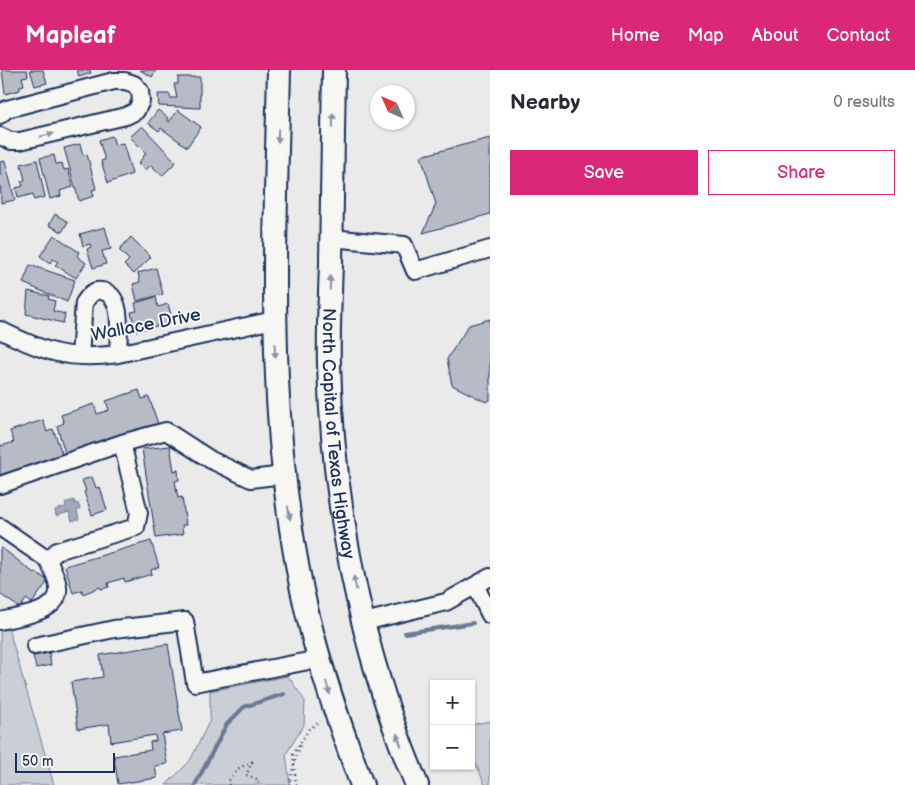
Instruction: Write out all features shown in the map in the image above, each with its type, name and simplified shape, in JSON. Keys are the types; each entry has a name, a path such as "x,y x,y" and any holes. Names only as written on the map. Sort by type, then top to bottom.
{"highway":[{"path":"279,70 274,320 283,475 302,590 319,659 335,711 362,785"},
{"name":"North Capital of Texas Highway","path":"334,70 329,364 340,510 364,622 390,715 417,785"}],"street":[{"path":"0,115 7,109 114,81 134,84 140,91 141,101 136,111 126,116 20,141 11,141 0,136"},
{"path":"331,238 404,245 415,271 490,249"},
{"path":"80,356 84,303 88,296 96,291 103,291 110,295 119,308 118,354"},
{"name":"Wallace Drive","path":"0,330 31,345 62,355 93,357 118,354 274,320"},
{"path":"0,485 122,443 166,431 211,460 244,477 251,479 283,475"},
{"path":"48,560 57,551 136,527 138,513 122,443"},
{"path":"0,527 48,560 58,584 57,598 48,609 0,621"},
{"path":"364,622 446,602 476,587 490,577"},
{"path":"476,587 490,615"},
{"path":"35,646 114,629 185,621 195,683 319,659"}],"path":[{"path":"296,785 293,755 309,729 335,711"},
{"path":"229,785 228,782 239,768 252,762 246,775 259,780 258,785"},
{"path":"289,785 294,763"}],"shaded area":[{"path":"8,627 54,785 0,785 0,630"},
{"path":"288,676 305,701 304,725 286,754 290,785 166,785 190,761 210,720 210,691"},
{"path":"490,721 490,785 485,785 475,761 475,724"}],"water":[{"path":"74,500 75,504 78,503 80,509 77,510 79,519 72,521 69,512 56,516 55,510 66,507 65,503"}],"building":[{"path":"2,70 27,70 28,76 22,77 24,85 20,86 20,90 5,94"},
{"path":"30,70 43,70 47,83 35,86"},
{"path":"77,70 90,70 91,73 79,77"},
{"path":"140,70 156,70 152,77"},
{"path":"178,77 200,77 200,108 159,106 158,94 170,94 170,98 177,98 174,84 178,84"},
{"path":"158,110 168,118 169,122 178,110 201,127 187,147 161,128 159,131 148,123"},
{"path":"142,126 176,162 162,176 151,165 146,170 138,164 146,153 130,137"},
{"path":"112,136 115,145 123,143 132,174 108,183 101,161 105,160 99,140"},
{"path":"490,138 490,214 423,233 436,204 421,156"},
{"path":"80,144 83,155 87,154 96,189 92,190 94,196 79,201 64,148"},
{"path":"54,155 56,164 62,163 64,170 68,169 73,187 60,191 61,196 50,199 40,158"},
{"path":"37,160 45,197 34,200 33,194 18,198 16,188 23,186 21,181 25,180 21,164"},
{"path":"5,161 15,200 1,203 0,162"},
{"path":"55,214 68,222 62,232 49,225"},
{"path":"105,227 111,249 102,251 106,264 93,268 87,249 91,247 90,244 83,246 80,234"},
{"path":"54,235 79,252 77,256 86,263 76,278 55,265 58,262 53,259 50,263 40,256"},
{"path":"131,237 151,257 134,274 124,265 129,260 119,250"},
{"path":"30,265 75,280 67,302 23,283"},
{"path":"156,268 163,294 137,301 133,284 140,282 138,273"},
{"path":"28,291 49,296 48,299 55,301 53,311 65,314 63,323 26,314"},
{"path":"156,297 158,307 168,304 173,322 136,331 131,312 137,311 135,303"},
{"path":"490,319 490,400 486,402 452,385 447,359 469,325"},
{"path":"139,390 142,399 149,397 158,424 65,453 57,426 64,423 61,415 94,404 97,414 109,410 106,401"},
{"path":"43,420 47,432 53,429 63,456 0,475 0,443 1,446 14,442 10,431"},
{"path":"170,446 174,471 178,470 179,480 175,481 178,498 182,497 186,525 182,525 183,534 156,538 142,449"},
{"path":"92,477 96,488 100,487 107,510 92,515 82,480"},
{"path":"151,541 159,567 151,570 152,574 125,582 124,578 108,583 109,587 101,589 100,587 83,594 82,590 73,593 65,566"},
{"path":"2,548 35,574 36,572 48,581 32,603 26,599 20,608 0,594 0,549"},
{"path":"168,644 182,731 162,734 167,764 155,766 157,778 118,784 114,756 151,750 150,742 156,741 155,735 111,742 109,724 78,729 71,682 103,677 100,655"},
{"path":"49,653 51,665 36,668 33,656"}],"waterway":[{"path":"405,633 473,623"},
{"path":"195,785 227,724 244,707 284,694"}]}
